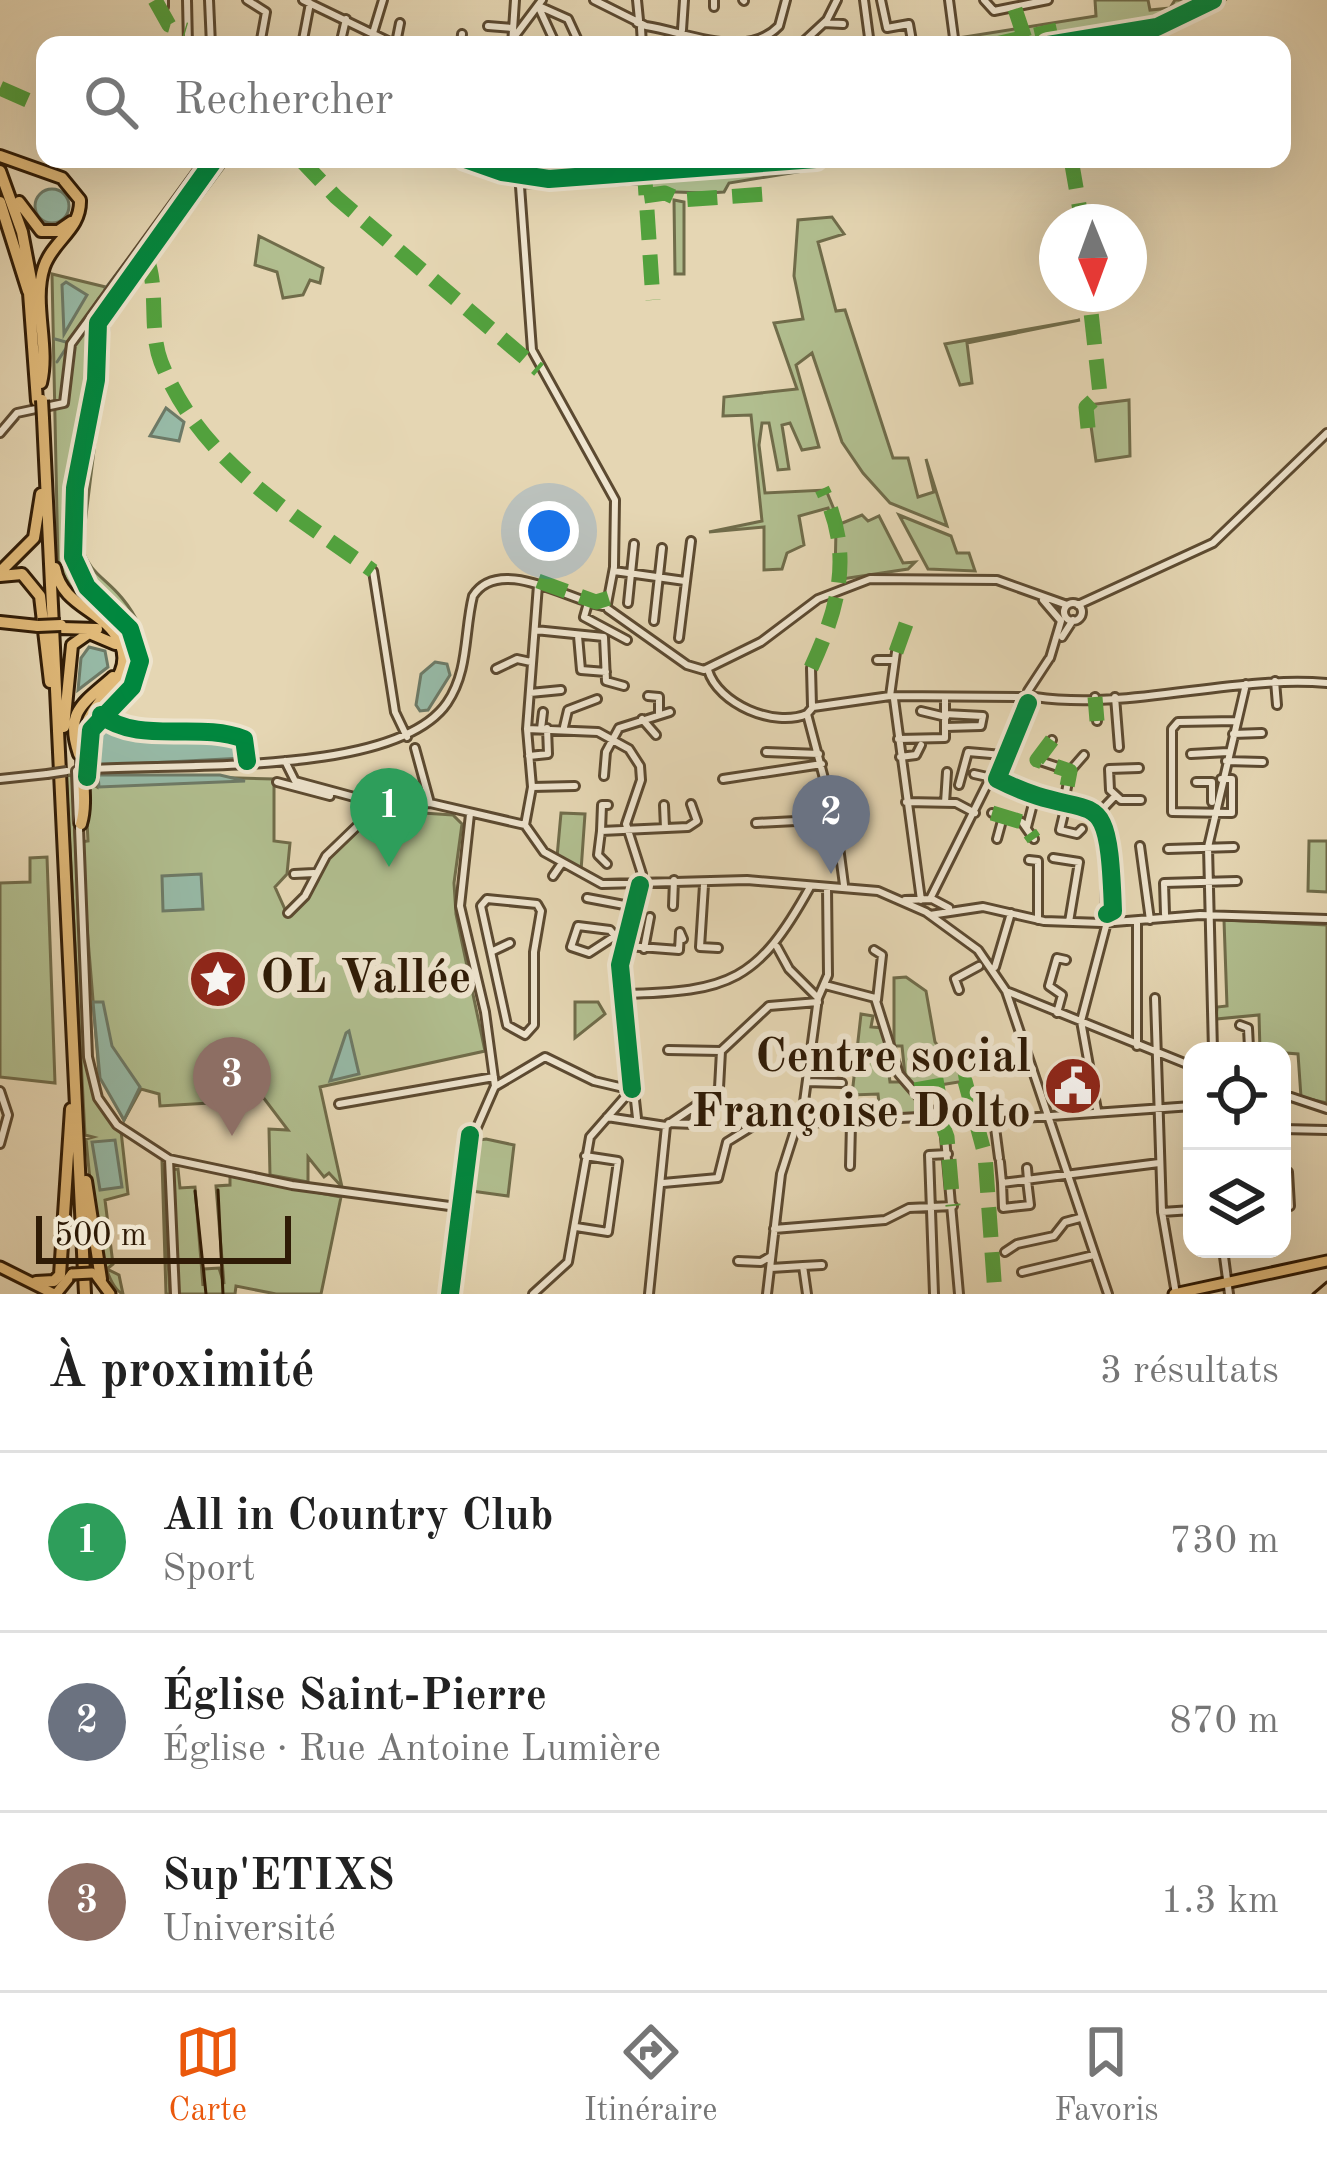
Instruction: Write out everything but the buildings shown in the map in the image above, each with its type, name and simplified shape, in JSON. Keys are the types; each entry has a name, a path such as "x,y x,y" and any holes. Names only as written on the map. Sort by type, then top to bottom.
{"highway":[{"path":"0,162 68,187 76,207 70,224 52,232 32,225 0,162"},
{"path":"0,162 66,180 80,203 76,223 52,250 43,272 39,400"},
{"path":"0,162 31,272 41,382"},
{"path":"0,186 28,291 39,400 82,1294"},
{"path":"0,202 28,291"},
{"path":"40,418 74,1114 96,1276"},
{"path":"0,574 34,538 41,494"},
{"path":"49,536 62,590 116,640 124,655 122,673 78,728"},
{"path":"0,574 22,574 38,589 50,682"},
{"path":"0,624 103,631 116,640 119,658 113,677 75,710"},
{"path":"62,804 72,645 89,633 116,640"},
{"path":"75,710 79,825"},
{"path":"75,710 89,717"},
{"path":"36,1282 57,1280 74,1114"},
{"path":"62,1252 66,1278"}],"main road":[{"path":"1175,1294 1227,1288 1327,1261"},
{"path":"0,1267 55,1294 66,1278"},
{"path":"36,1282 96,1276 110,1294"}],"street":[{"path":"188,0 188,36"},
{"path":"209,0 211,36"},
{"path":"247,0 266,11 262,36"},
{"path":"373,33 383,0"},
{"path":"513,36 515,0"},
{"path":"594,0 641,24 695,36"},
{"path":"637,0 642,36"},
{"path":"682,30 684,0"},
{"path":"761,36 779,26 787,0"},
{"path":"811,36 837,0"},
{"path":"881,0 887,28 909,24 911,36"},
{"path":"949,0 954,36"},
{"path":"984,0 994,11 1048,0"},
{"path":"1106,36 1157,28 1213,0"},
{"path":"303,36 307,1 379,36"},
{"path":"855,6 865,4 869,36"},
{"path":"488,26 515,29 541,6"},
{"path":"541,6 553,36"},
{"path":"541,6 568,19 576,36"},
{"path":"342,36 347,18"},
{"path":"398,36 400,23"},
{"path":"824,23 843,24"},
{"path":"0,434 17,412 64,404 71,344 204,168"},
{"path":"80,770 91,730 132,687 140,654 130,629 87,587 73,557 75,488 96,380 97,328 108,303 205,168"},
{"path":"495,168 521,176 711,168"},
{"path":"520,168 528,317 539,370 613,492 614,571 606,606"},
{"path":"933,906 1068,613 1225,536 1327,433"},
{"path":"679,638 691,541"},
{"path":"628,603 634,544"},
{"path":"654,621 662,548"},
{"path":"373,571 395,712 407,737"},
{"path":"614,571 685,581"},
{"path":"0,779 80,770 285,760 407,737 431,721 453,693 478,588 499,580 538,585 606,606 693,669 708,670 761,642 818,599 854,583 897,576 1002,582 1068,613"},
{"path":"1002,582 1057,611 1061,628 1052,655"},
{"path":"538,585 527,729 532,788 525,825 539,847 602,884 747,880 810,887 844,885 933,906 1107,924 1207,916 1327,919"},
{"path":"588,603 584,617 627,640"},
{"path":"1068,613 1080,608"},
{"path":"534,630 607,640 608,683 624,686"},
{"path":"578,635 581,670 606,672"},
{"path":"877,660 894,656 892,698 906,802 933,906 1006,991 1108,1294"},
{"path":"496,669 517,659 531,662"},
{"path":"812,668 810,711 835,819 844,885"},
{"path":"708,670 715,686 747,710 797,718 810,711 892,698 1095,697 1275,681 1327,683"},
{"path":"1275,681 1277,705"},
{"path":"1214,1042 1208,847 1218,781 1246,684"},
{"path":"530,693 561,690"},
{"path":"648,696 659,697 659,715"},
{"path":"1115,696 1119,747"},
{"path":"1095,697 1097,720"},
{"path":"898,739 943,739 945,698"},
{"path":"564,728 568,710 597,699"},
{"path":"921,711 983,716 982,726 946,727"},
{"path":"530,756 548,754 543,712"},
{"path":"604,776 613,739 623,725 670,712"},
{"path":"642,719 656,735"},
{"path":"1196,782 1232,779 1232,813 1177,814 1170,808 1172,729 1178,722 1236,721"},
{"path":"527,729 564,728 613,739 646,772 627,833 641,861 626,942 623,994 637,1118"},
{"path":"1233,734 1262,734"},
{"path":"1052,740 1037,760 1070,771"},
{"path":"900,757 916,754 920,745"},
{"path":"415,748 430,803"},
{"path":"766,752 819,754"},
{"path":"958,785 965,754 1003,755"},
{"path":"1082,829 1077,834 1060,830 1070,771 1084,754"},
{"path":"1191,754 1263,762"},
{"path":"285,760 295,781 380,804"},
{"path":"723,779 822,764"},
{"path":"1115,796 1109,769 1139,768"},
{"path":"945,803 947,772"},
{"path":"974,774 1095,817 1107,840 1107,924 1082,1024 1097,1110"},
{"path":"277,782 366,806 430,803 525,825"},
{"path":"532,788 575,786"},
{"path":"1034,839 1026,822 1035,795"},
{"path":"1115,796 1141,800"},
{"path":"1095,817 1115,796"},
{"path":"906,802 945,803 975,813"},
{"path":"288,913 305,896 314,873 380,804"},
{"path":"601,832 688,827 697,820 691,804"},
{"path":"607,864 598,855 602,805 608,805"},
{"path":"664,805 665,828"},
{"path":"992,813 1026,822"},
{"path":"448,1294 469,1139 495,1086 460,905 470,814"},
{"path":"997,839 1004,817"},
{"path":"756,823 835,819"},
{"path":"79,825 91,1076 116,1125 169,1159 336,1192 457,1208"},
{"path":"1140,846 1150,920"},
{"path":"1168,848 1234,847"},
{"path":"1053,858 1078,860 1069,922"},
{"path":"1029,860 1038,861 1038,920"},
{"path":"553,876 562,863"},
{"path":"294,874 314,873"},
{"path":"673,906 674,880"},
{"path":"1165,914 1164,883 1237,880"},
{"path":"705,883 700,947 718,948"},
{"path":"623,994 701,990 753,966 777,947 810,887"},
{"path":"767,1294 781,1174 807,1082 818,1000 825,986 827,887"},
{"path":"587,898 635,908"},
{"path":"483,901 539,906 534,1025 525,1035 507,1025 493,951 483,901"},
{"path":"933,906 948,928"},
{"path":"959,989 955,979 987,965 1011,914"},
{"path":"644,949 650,917"},
{"path":"1137,921 1137,1046"},
{"path":"615,936 593,952 572,947 578,926 610,930 644,949 679,950 683,939"},
{"path":"493,951 510,943"},
{"path":"777,947 789,969 818,1000"},
{"path":"874,950 882,955 877,1000 899,1074 939,1116 949,1154 959,1294"},
{"path":"1057,1013 1062,995 1049,986 1057,958 1066,960"},
{"path":"825,986 866,993 877,1000"},
{"path":"1006,991 1183,1063"},
{"path":"1155,998 1162,1212 1175,1294"},
{"path":"649,1294 668,1125 719,1088 721,1051 769,1006 818,1000"},
{"path":"1240,1025 1248,1028 1249,1042"},
{"path":"668,1050 721,1051"},
{"path":"495,1086 545,1057 594,1081 632,1089"},
{"path":"339,1104 494,1076"},
{"path":"807,1082 842,1083"},
{"path":"533,1294 543,1280 565,1269 590,1137 632,1089"},
{"path":"0,1091 8,1115 0,1144"},
{"path":"1291,1097 1327,1108"},
{"path":"607,1117 693,1124 694,1106"},
{"path":"1027,1168 1030,1205 1003,1208 994,1120 1043,1112 1183,1106"},
{"path":"663,1183 718,1178 727,1142 762,1119 776,1116 797,1123 851,1123 939,1116"},
{"path":"850,1166 851,1123"},
{"path":"1291,1129 1327,1130"},
{"path":"934,1294 929,1155 949,1154"},
{"path":"576,1227 608,1232 618,1161 585,1156"},
{"path":"1122,1156 1123,1167"},
{"path":"169,1159 175,1294"},
{"path":"1002,1183 1159,1163"},
{"path":"774,1229 885,1220 909,1208 952,1206"},
{"path":"1162,1212 1183,1211"},
{"path":"1008,1246 1051,1238 1065,1222 1080,1218"},
{"path":"1022,1272 1094,1255"},
{"path":"738,1262 761,1262 771,1256"},
{"path":"1224,1258 1227,1288"},
{"path":"771,1268 822,1264"},
{"path":"803,1266 807,1294"}],"shaded area":[{"path":"1095,0 1148,0 1150,10 1170,8 1175,0 1225,0 1193,22 1156,36 970,36 1096,16"},
{"path":"203,168 223,168 110,320 82,548 94,570 133,614 141,630 145,661 133,691 105,715 97,709 118,682 126,661 125,645 71,587 58,564 52,274 114,289"},
{"path":"466,168 811,168 729,183 724,192 650,194 642,184 523,188"},
{"path":"52,189 64,194 69,206 64,218 52,223 40,218 35,206 40,194"},
{"path":"674,200 684,202 684,274 675,274"},
{"path":"832,217 844,234 818,242 836,311 845,310 893,458 908,458 918,497 934,492 926,459 947,526 890,503 863,473 842,442 812,353 796,365 819,447 802,450 790,423 782,425 789,469 778,470 769,423 762,423 759,445 765,493 826,490 840,524 862,515 868,521 879,516 903,563 915,562 908,569 842,579 835,575 836,530 828,508 799,516 804,545 787,553 782,569 764,570 764,527 709,532 762,521 751,415 723,416 724,397 797,389 774,323 803,319 794,276 798,220"},
{"path":"259,236 323,268 320,283 310,280 303,295 283,298 277,272 255,265"},
{"path":"66,282 87,295 64,334 62,285"},
{"path":"1080,320 967,343 972,383 960,385 945,344"},
{"path":"1129,400 1130,456 1096,461 1088,405"},
{"path":"166,408 184,422 179,441 150,436"},
{"path":"899,515 951,536 957,553 969,553 975,571 928,569"},
{"path":"89,647 105,651 108,667 78,690 81,658"},
{"path":"435,662 447,664 450,675 428,710 420,711 416,705 421,674"},
{"path":"105,720 138,730 242,739 244,758 92,766 96,734"},
{"path":"66,774 72,776 87,1061 93,1091 121,1131 128,1194 105,1200 113,1264 107,1269 119,1275 123,1294 114,1286 107,1270 101,1248 86,1139 93,1137 85,1135"},
{"name":"OL Vallée","path":"97,774 274,779 274,841 290,843 287,874 275,887 288,916 334,851 377,810 453,815 462,824 454,883 456,914 485,1051 320,1087 342,1187 329,1173 324,1177 308,1157 308,1182 270,1175 269,1129 288,1130 247,1076 225,1090 226,1102 160,1106 159,1094 141,1089 124,1120 99,1073 80,842 88,841 85,780 97,787"},
{"path":"98,775 220,775 245,781 99,787"},
{"path":"561,813 585,814 581,871 557,857"},
{"path":"1309,841 1327,841 1327,892 1308,891"},
{"path":"47,857 55,1083 0,1077 0,883 30,882 30,858"},
{"path":"201,874 203,909 163,911 162,876"},
{"path":"1224,920 1327,925 1327,1103 1301,1097 1298,1054 1291,1053 1291,1042 1260,1042 1259,1015 1216,1019 1217,1007 1227,1006"},
{"path":"906,977 926,991 935,1042 965,1081 915,1089 905,1075 902,1046 894,1046 894,978"},
{"path":"93,1002 103,1002 112,1046 140,1087 124,1120 100,1078"},
{"path":"575,1002 598,1002 605,1014 575,1038"},
{"path":"861,1014 873,1016 871,1027 883,1028 890,1082 904,1082 928,1113 887,1118 880,1113 878,1094 852,1095"},
{"path":"349,1031 359,1074 330,1081 346,1033"},
{"path":"115,1140 122,1187 100,1190 92,1142"},
{"path":"474,1141 514,1145 508,1196 464,1190"},
{"path":"162,1161 170,1294 166,1294"},
{"path":"178,1169 180,1188 195,1187 203,1286 204,1269 219,1268 224,1284 216,1186 230,1185 230,1176 341,1197 321,1294 276,1294 236,1286 235,1294 177,1294 171,1170"}],"waterway":[{"path":"140,243 166,209"},
{"path":"133,252 138,246"},
{"path":"105,289 131,255"},
{"path":"57,362 99,298"},
{"path":"55,339 66,342"}],"tram line":[{"path":"218,1190 223,1294"},
{"path":"195,1191 206,1294"},
{"path":"1313,1294 1327,1282"}],"marked path":[{"path":"155,0 169,25 186,30"},
{"path":"1015,9 1024,36"},
{"path":"1031,36 1057,30"},
{"path":"0,88 36,104"},
{"path":"309,168 336,197 539,370"},
{"path":"644,168 653,300"},
{"path":"1073,168 1079,204"},
{"path":"644,196 665,193 681,200 766,194"},
{"path":"145,254 161,362 199,428 250,481 373,571"},
{"path":"1088,428 1086,407 1100,394 1091,312"},
{"path":"811,668 839,580 838,535 822,489"},
{"path":"538,581 596,602 609,598"},
{"path":"896,652 906,624"},
{"path":"1095,697 1097,721"},
{"path":"1052,740 1037,760 1070,771 1064,803"},
{"path":"992,813 1022,822 1034,839"},
{"path":"915,1090 965,1081 985,1155 995,1294"},
{"path":"939,1116 947,1137 953,1206"}],"cycle path":[{"path":"1102,36 1157,27 1213,0"},
{"path":"87,777 91,730 132,687 140,661 130,629 87,587 73,557 75,488 96,380 98,323 209,168"},
{"path":"491,168 549,179 696,168"},
{"path":"1028,703 997,779 1090,810 1100,820 1111,866 1113,911 1107,914"},
{"path":"101,715 133,729 208,732 244,739 247,761"},
{"path":"632,1089 620,965 640,885"},
{"path":"450,1294 470,1135"}],"place":[{"name":"All in Country Club","path":"389,867"},
{"name":"Église Saint-Pierre","path":"831,874"},
{"name":"OL Vallée","path":"218,979"},
{"name":"Centre social Françoise Dolto","path":"1073,1086"},
{"name":"Sup'ETIXS","path":"232,1136"}]}
